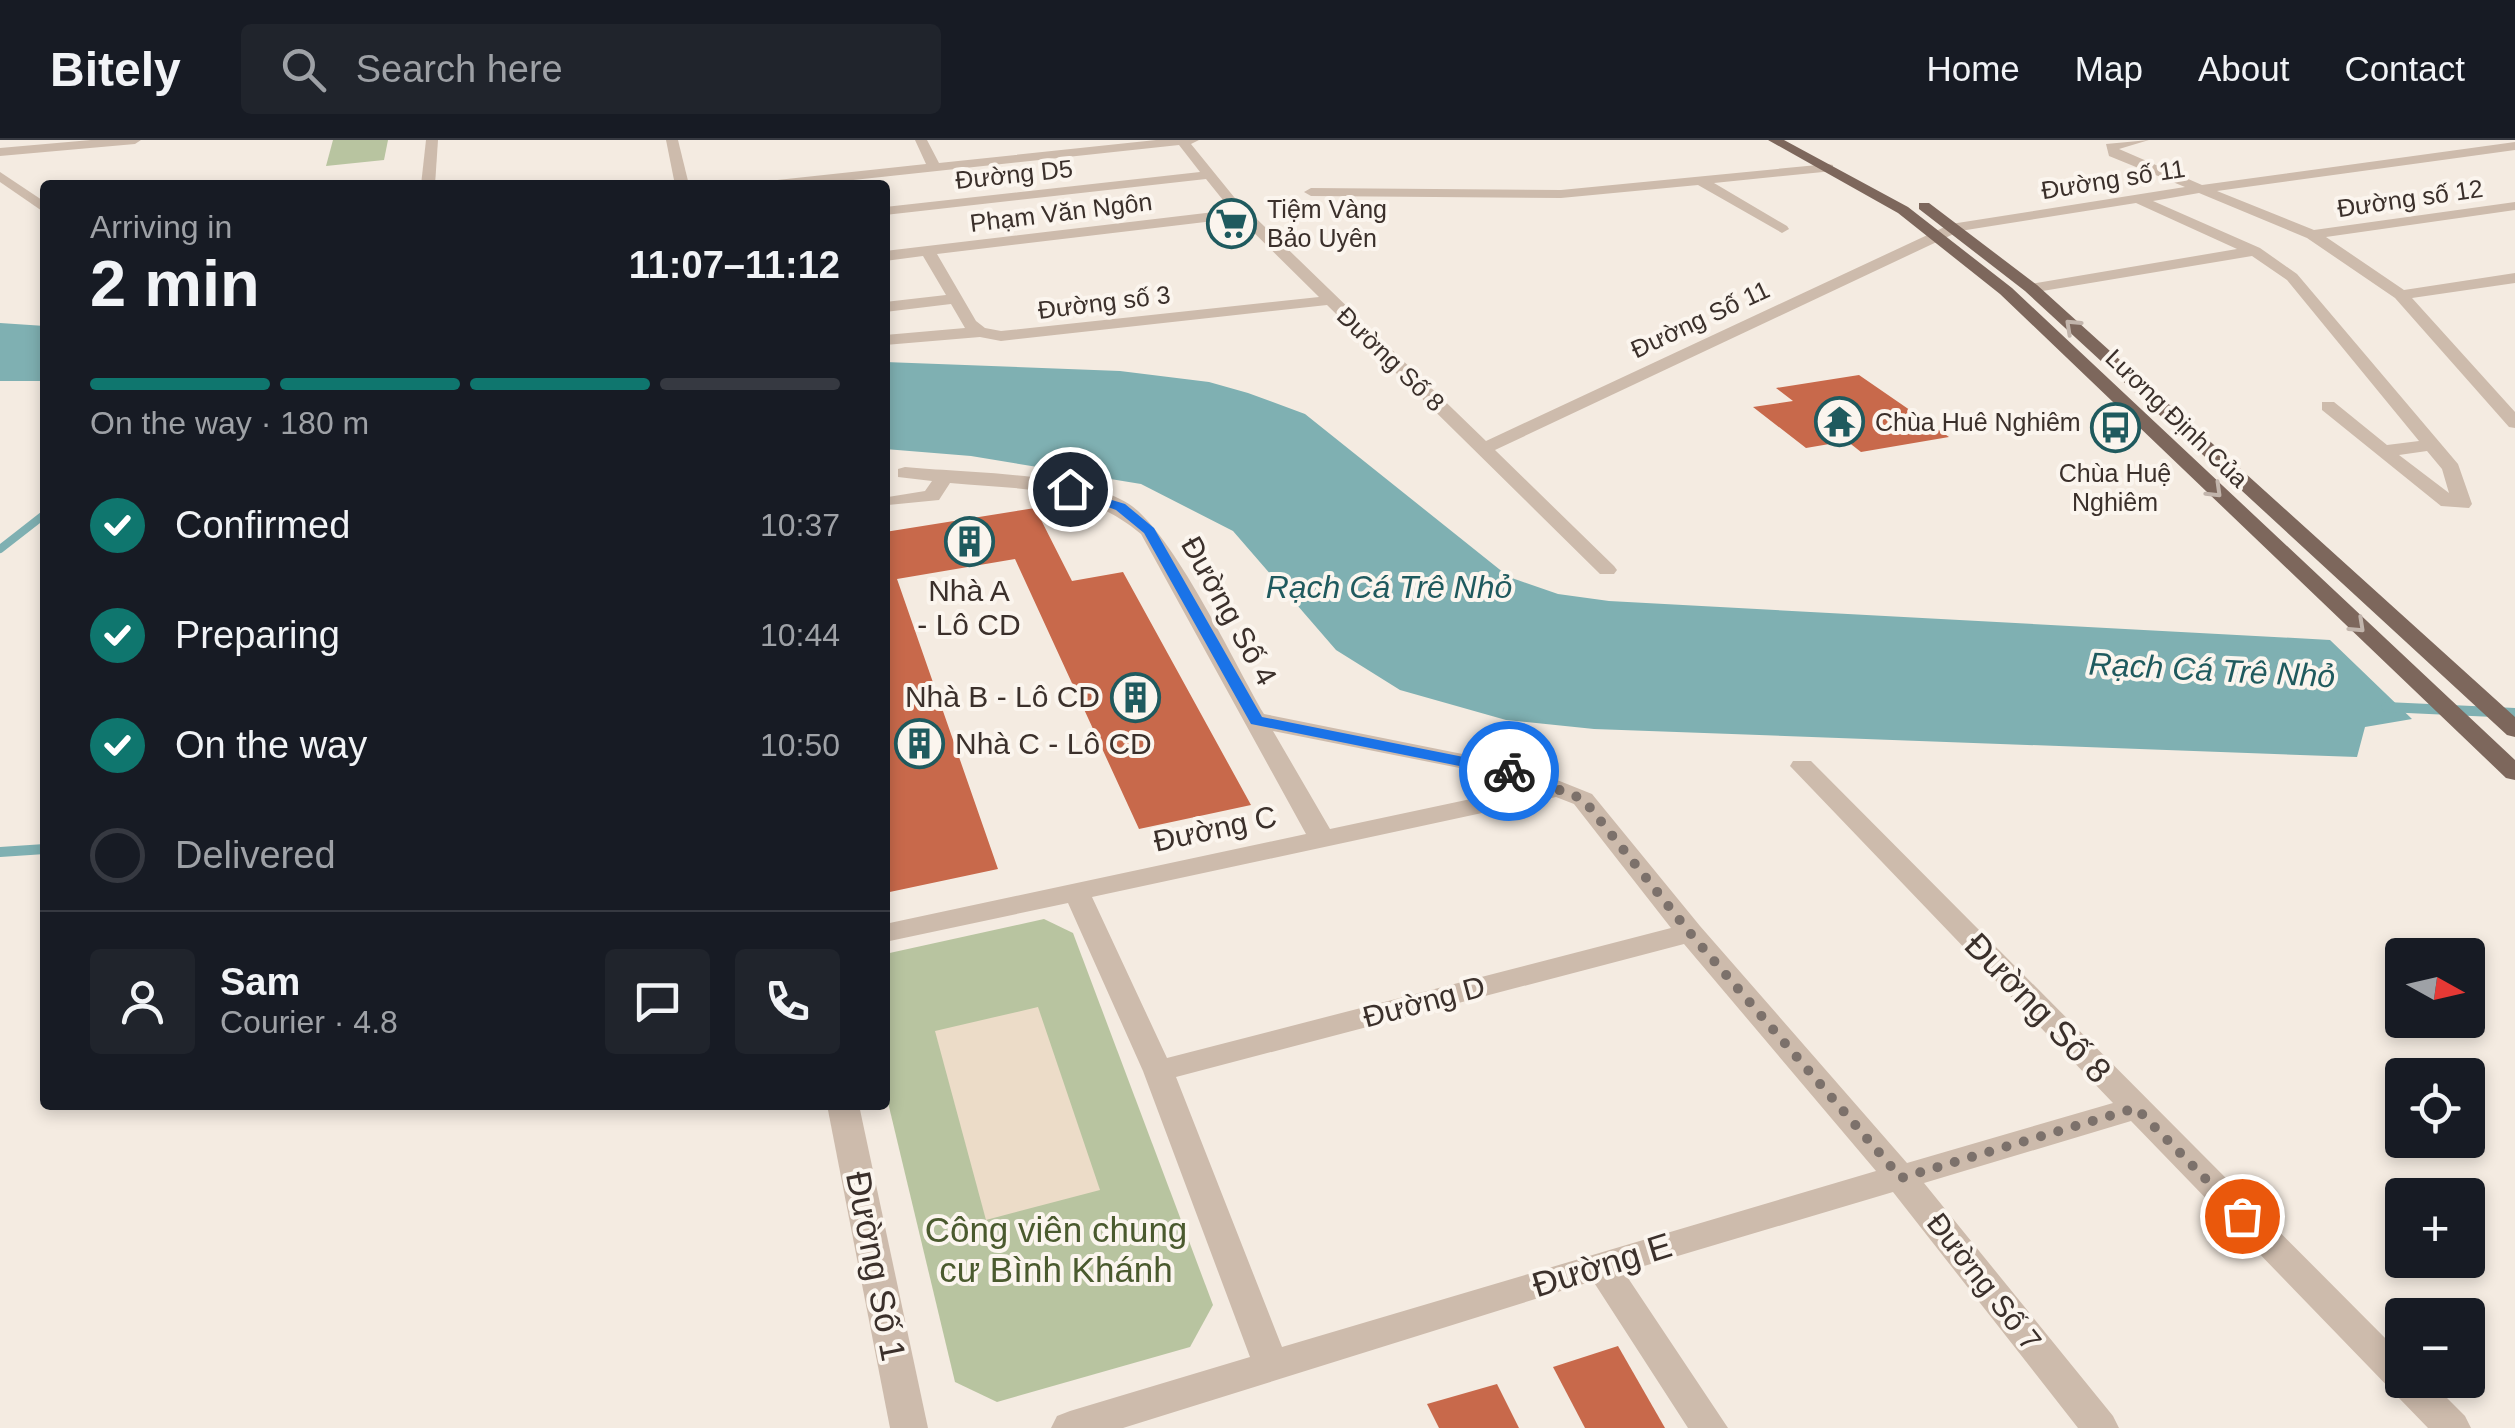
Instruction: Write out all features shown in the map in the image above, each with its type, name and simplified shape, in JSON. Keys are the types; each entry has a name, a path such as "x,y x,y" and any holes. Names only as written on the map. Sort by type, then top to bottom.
{"main road":[{"name":"Lương Định Của","path":"1774,140 1902,210 2006,291 2515,773"},
{"name":"Lương Định Của","path":"1801,140 1884,182 1956,227 2030,288 2515,730"}],"street":[{"path":"0,152 135,140"},
{"path":"428,180 432,140"},
{"path":"672,140 681,180"},
{"path":"920,140 934,167"},
{"path":"814,180 1193,140"},
{"path":"2143,140 2111,147 2114,153 2312,235 2401,295 2515,423"},
{"name":"Đường Số 8","path":"1182,141 1243,214 1606,570"},
{"name":"Đường số 11","path":"1938,235 1956,227 2198,188 2515,146"},
{"path":"1311,192 1562,194 1828,168"},
{"name":"Đường D5","path":"890,210 1208,175"},
{"path":"0,176 40,205"},
{"path":"1704,183 1782,229"},
{"path":"2134,198 2255,251 2292,278 2451,468 2462,504 2448,502 2328,406"},
{"name":"Đường số 12","path":"2312,235 2515,206"},
{"name":"Phạm Văn Ngôn","path":"890,255 1243,214"},
{"name":"Đường Số 11","path":"1483,448 1938,235"},
{"path":"928,251 970,324 980,332"},
{"path":"2030,288 2255,251"},
{"path":"2401,295 2515,278"},
{"path":"890,306 956,299"},
{"name":"Đường số 3","path":"890,340 980,332 1028,336 1331,300"},
{"path":"2383,452 2431,445"},
{"name":"Đường Số 4","path":"906,473 1070,489 1120,507 1150,531 1322,839"},
{"path":"895,501 932,496 944,476"},
{"name":"Đường Số 7","path":"1256,720 1522,773 1583,799 1690,933 1901,1178 2100,1428"},
{"name":"Đường Số 8","path":"1802,766 2385,1360"},
{"name":"Đường C","path":"890,932 1560,788"},
{"path":"1077,893 1158,1072 1271,1366"},
{"name":"Đường D","path":"1158,1072 1690,933"},
{"name":"Đường E","path":"1070,1428 1601,1265 2136,1108"},
{"name":"Đường Số 1","path":"844,1110 909,1428"},
{"path":"1601,1265 1709,1428"},
{"name":"Đường Số 8","path":"2423,1398 2452,1428"}],"green space":[{"path":"333,140 388,140 384,160 326,166"},
{"name":"Công viên chung cư Bình Khánh","path":"1044,919 1073,933 1213,1305 1190,1347 997,1402 955,1382 890,1110 890,953"}],"shaded area":[{"path":"1038,1007 1100,1190 986,1220 935,1031"}],"water":[{"path":"0,323 40,326 40,381 0,381"},
{"name":"Rạch Cá Trê Nhỏ","path":"890,362 1120,371 1209,382 1248,393 1305,414 1509,577 1558,594 1609,601 2330,640 2412,719 2365,727 2357,757 1594,729 1506,720 1400,690 1336,650 1233,531 1141,484 971,456 890,449"}],"building":[{"path":"1859,375 1949,437 1861,452 1847,441 1806,448 1753,407 1793,401 1776,388"},
{"path":"1035,508 1072,581 1123,572 1251,805 1139,829 1015,559 897,579 998,869 890,892 890,531"},
{"path":"1618,1346 1665,1428 1585,1428 1553,1367"},
{"path":"1497,1384 1519,1428 1439,1428 1427,1404"}],"waterway":[{"path":"0,549 40,518"},
{"name":"Rạch Cá Trê Nhỏ","path":"2386,707 2515,713"},
{"path":"0,852 40,849"}],"way so far":[{"path":"1509,771 1583,799 1690,933 1901,1178 2136,1108 2242,1216"}],"place":[{"name":"Tiệm Vàng Bảo Uyên","path":"1232,223"},
{"name":"Chùa Huê Nghiêm","path":"1840,422"},
{"name":"Chùa Huệ Nghiêm","path":"2115,427"},
{"name":"Nhà A - Lô CD","path":"969,542"},
{"name":"Nhà B - Lô CD","path":"1135,697"},
{"name":"Nhà C - Lô CD","path":"920,744"}],"route":[{"path":"1070,489 1120,507 1150,531 1256,720 1509,771"}]}
